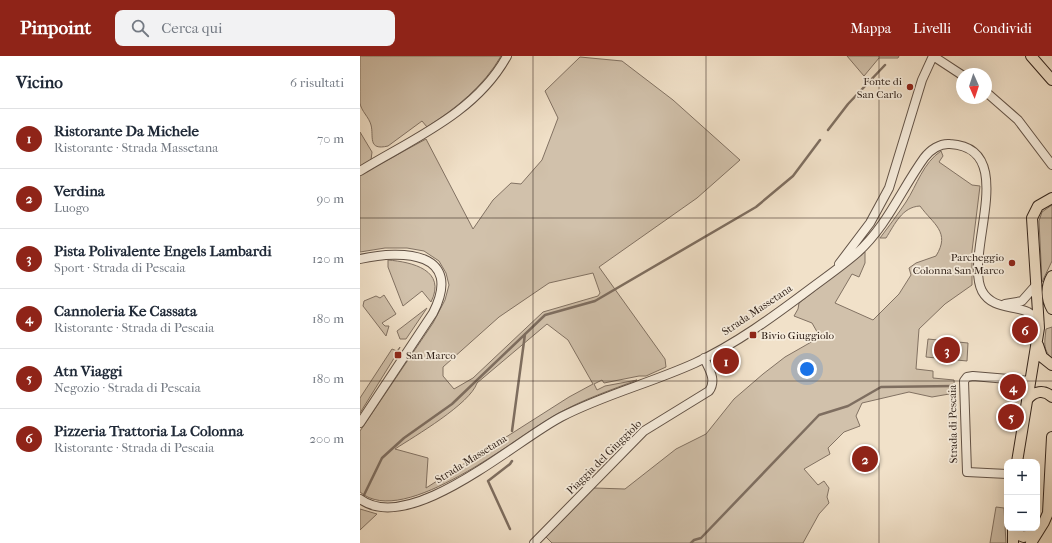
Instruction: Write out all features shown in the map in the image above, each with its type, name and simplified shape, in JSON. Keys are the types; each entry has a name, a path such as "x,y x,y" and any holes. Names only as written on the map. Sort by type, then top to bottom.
{"main road":[{"path":"1031,56 1052,80"},
{"path":"1018,459 1038,343 1040,322 1032,218 1038,206 1051,198"},
{"path":"1052,276 1047,290 1052,309"},
{"path":"1038,343 1042,357 1052,366"},
{"path":"1028,400 1032,395 1040,392 1048,393 1052,397"},
{"path":"1040,528 1048,513 1052,442"},
{"path":"1013,531 1013,543"},
{"path":"1015,531 1024,537 1032,535 1038,531"},
{"path":"1030,543 1038,531"}],"street":[{"path":"360,171 452,116 478,93 506,56"},
{"path":"836,269 843,257 877,213 890,188 925,73 933,56 956,71"},
{"path":"992,97 1018,120 1052,165"},
{"name":"Strada Massetana","path":"360,499 372,506 391,508 411,504 428,498 460,482 560,418 648,383 704,358 772,317 861,249 876,233 927,155 939,146 954,144 973,152 981,160 983,166 986,186 986,208 978,274 984,294 990,300 999,304 1028,312 1040,322"},
{"path":"360,259 388,254 419,258 437,269 442,278 443,286 440,300 433,313 360,423"},
{"path":"999,304 1022,301 1038,283"},
{"name":"Piaggia del Giuggiolo","path":"534,543 644,431 709,391 712,384 712,376 704,358"},
{"name":"Strada di Pescaia","path":"1004,474 967,472 965,378 973,376 1031,381"}],"shaded area":[{"path":"360,56 501,56 477,87 448,113 427,127 422,121 388,146 381,147 377,146 373,142 370,122 360,103"},
{"path":"847,56 899,56 898,58 879,58 864,76"},
{"path":"580,57 622,61 673,100 740,160 697,198 599,267 665,359 666,367 646,376 604,383 602,380 594,384 597,390 605,386 637,380 568,408 489,458 431,490 404,499 379,500 360,492 360,431 433,323 445,300 449,285 446,273 439,261 424,251 407,248 385,248 360,252 360,175 426,139 473,229 493,200 511,183 521,184 542,160 558,118 545,91","holes":["593,273 600,293 598,296 543,312 473,378 454,389 443,376 443,367 499,317 549,283","547,324 568,340 593,384 569,397 426,488 428,458 395,449 453,410 464,400 477,383"]},
{"path":"360,132 372,152 371,160 360,167"},
{"path":"941,151 943,156 939,162 972,185 980,186 972,251 972,285 945,304 919,329 916,369 933,371 933,378 954,380 955,393 932,397 909,392 862,403 856,416 860,426 844,432 828,448 830,454 804,469 818,485 824,481 829,488 827,497 829,503 819,514 803,543 552,543 546,537 594,488 625,489 676,449 706,434 734,399 763,374 785,357 820,337 812,323 794,316 798,309 799,303 865,252 865,263 859,277 852,274 835,303 873,320 899,294 911,275 909,268 916,263 936,256 940,248 942,241 941,234 935,223 920,206 908,209 896,222 886,238 880,238 897,216 929,162"},
{"path":"1052,205 1052,261 1042,282 1039,221 1042,212"},
{"path":"388,260 416,266 431,275 434,282 435,291 431,302 422,291 403,306 388,267"},
{"path":"384,295 396,314 382,323 385,326 389,326 386,336 363,306 364,301 376,296 380,298"},
{"path":"427,308 406,339 400,339 397,331"},
{"path":"1052,327 1052,358 1045,348 1045,341 1046,329"},
{"path":"928,339 968,343 967,361 926,357"},
{"path":"400,347 360,413 360,398 392,349 397,351"},
{"path":"996,507 1004,508 1004,531 1005,531 1006,543 990,543"},
{"path":"360,509 377,514 360,530"}],"waterway":[{"path":"828,130 848,104 885,65"},
{"path":"364,495 382,458 404,438 452,404 545,315 595,301 756,207 793,176 820,140"},
{"path":"512,431 525,334"},
{"path":"691,543 694,540 701,538 819,415 848,406 881,387 954,386"},
{"path":"510,529 488,481 512,461"}],"place":[{"name":"Fonte di San Carlo","path":"910,87"},
{"name":"Parcheggio Colonna San Marco","path":"1012,263"},
{"name":"Pizzeria Trattoria La Colonna","path":"1025,330"},
{"name":"Bivio Giuggiolo","path":"753,335"},
{"name":"Pista Polivalente Engels Lambardi","path":"947,350"},
{"name":"San Marco","path":"398,355"},
{"name":"Ristorante Da Michele","path":"726,361"},
{"name":"Cannoleria Ke Cassata","path":"1013,387"},
{"name":"Atn Viaggi","path":"1011,417"},
{"name":"Verdina","path":"865,459"}]}
